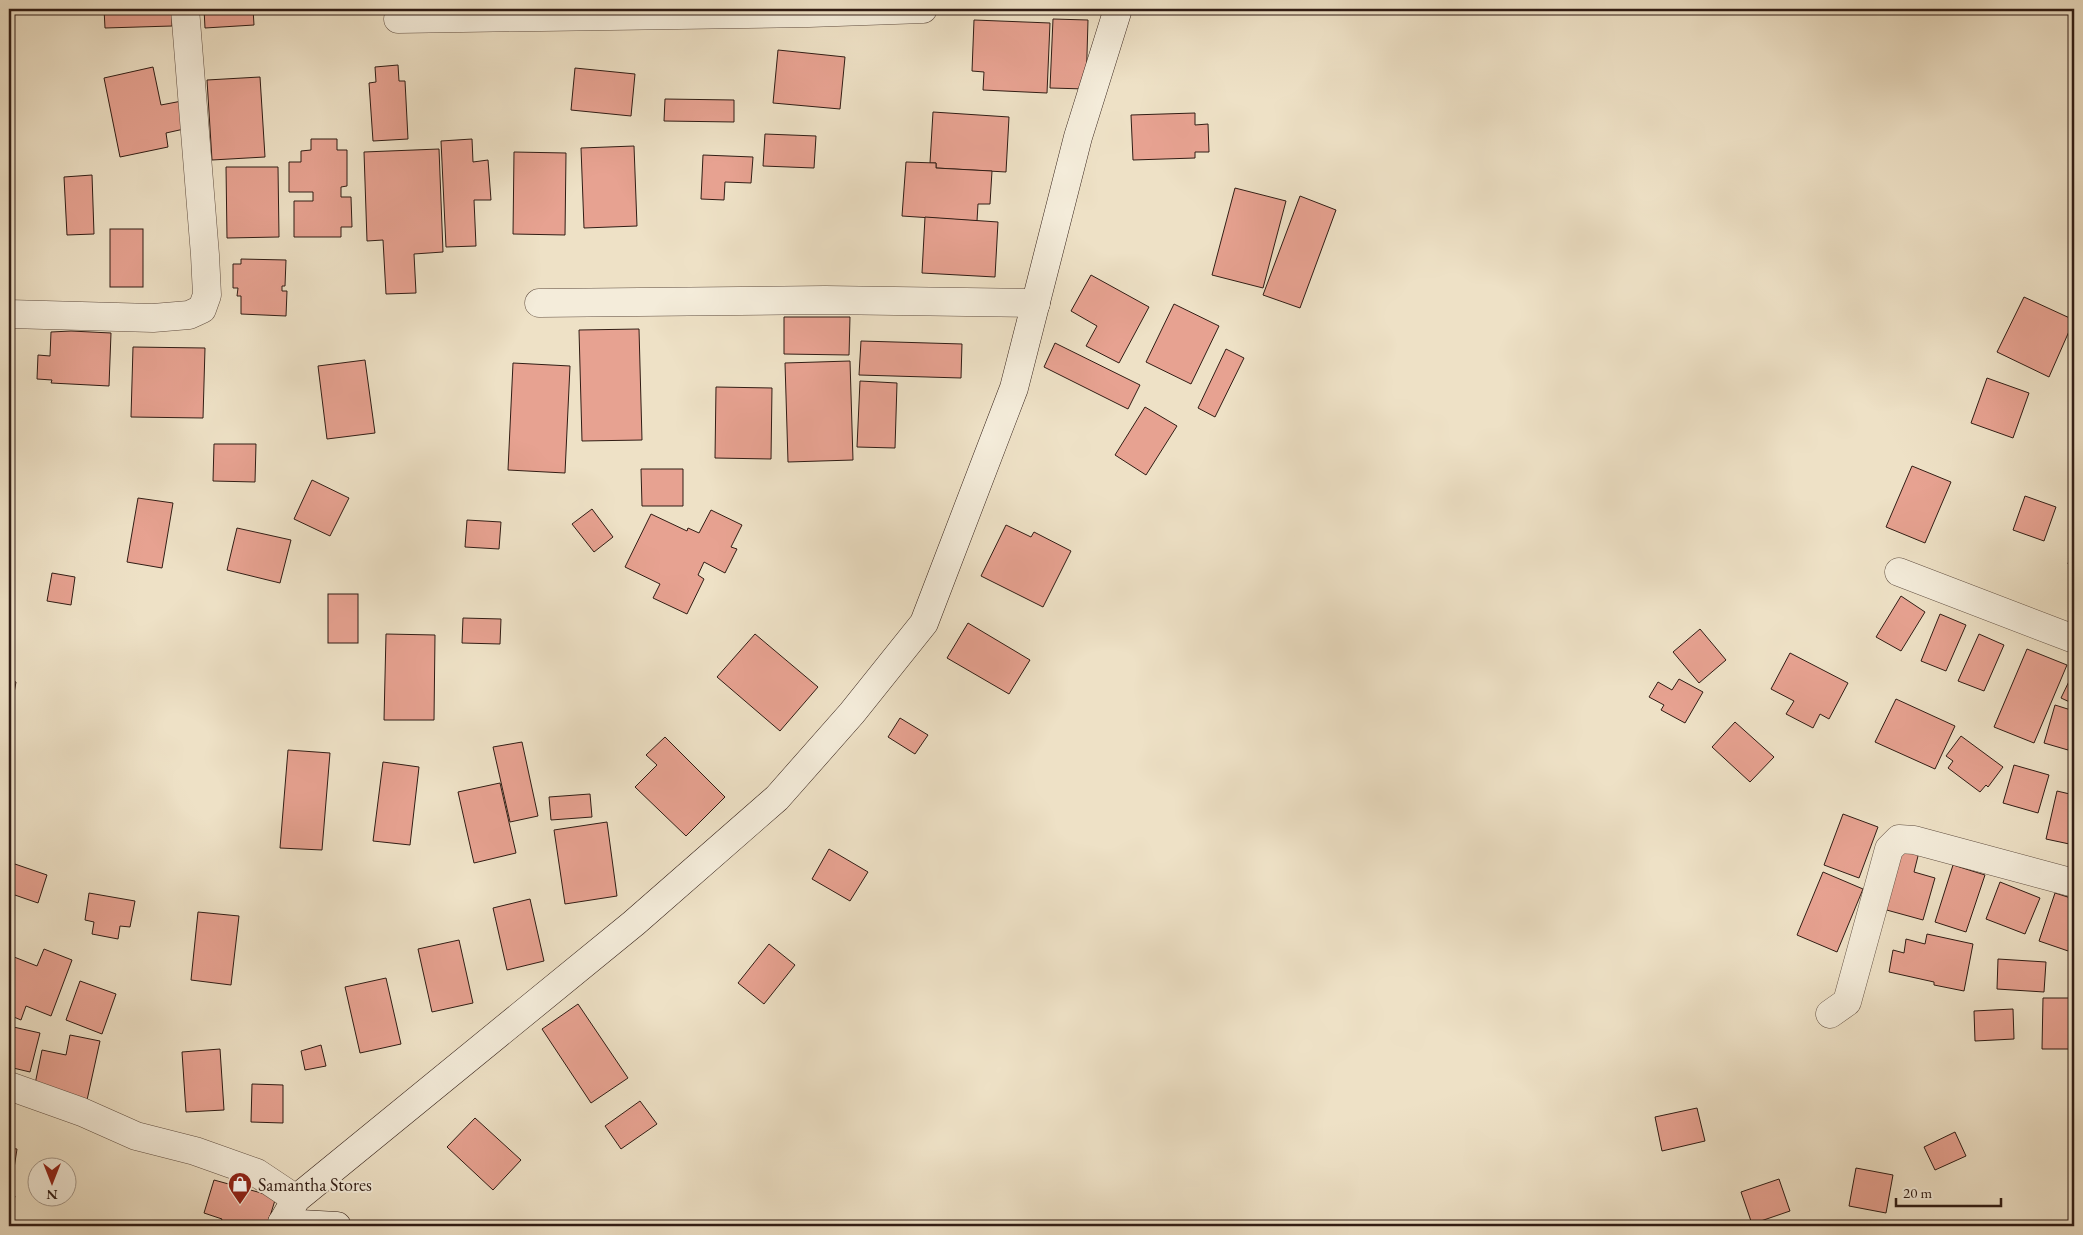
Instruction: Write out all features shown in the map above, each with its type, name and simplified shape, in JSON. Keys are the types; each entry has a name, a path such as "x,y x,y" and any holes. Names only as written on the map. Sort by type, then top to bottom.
{"street":[{"path":"9,314 153,318 189,315 202,309 207,295 205,255 185,9"},
{"path":"398,19 740,15 924,9"},
{"path":"338,1226 282,1225 296,1199 634,923 777,798 852,713 924,622 1014,388 1078,137 1118,9"},
{"path":"539,303 825,300 1036,303"},
{"path":"1900,572 2074,639"},
{"path":"1830,1014 1847,1002 1889,849 1899,839 1914,840 2074,883"},
{"path":"9,1086 82,1112 136,1136 195,1151 257,1173 296,1199"}],"building":[{"path":"104,9 172,9 172,26 105,28"},
{"path":"204,9 253,9 254,25 205,28"},
{"path":"1053,19 1088,20 1086,89 1050,88"},
{"path":"974,20 1050,23 1047,93 983,90 984,72 972,71"},
{"path":"778,50 845,57 840,109 773,103"},
{"path":"398,65 399,81 405,81 408,139 373,141 369,83 376,82 375,67"},
{"path":"153,67 161,105 187,100 193,127 166,133 168,147 120,157 104,78"},
{"path":"575,68 635,74 631,116 571,110"},
{"path":"260,77 265,157 212,160 207,80"},
{"path":"665,99 734,100 734,122 664,121"},
{"path":"933,112 1009,117 1006,172 936,168 936,163 930,163"},
{"path":"1195,113 1195,125 1208,124 1209,152 1195,152 1195,158 1133,160 1131,115"},
{"path":"765,134 816,136 814,168 763,166"},
{"path":"311,139 337,139 337,150 347,150 347,186 341,187 341,197 351,197 352,227 341,227 341,237 294,237 294,201 313,201 313,192 289,192 289,162 301,162 301,151 311,150"},
{"path":"472,139 473,162 488,160 491,200 474,200 476,246 446,247 441,141"},
{"path":"634,146 637,226 584,228 581,148"},
{"path":"439,149 443,252 414,254 416,293 386,294 383,240 367,241 364,152"},
{"path":"514,152 566,153 565,235 513,234"},
{"path":"703,155 753,157 751,183 725,182 724,200 701,199"},
{"path":"906,162 936,163 936,168 992,171 990,204 978,204 977,221 902,216"},
{"path":"226,167 278,167 279,237 227,238"},
{"path":"92,175 94,234 67,235 64,177"},
{"path":"9,176 14,177 9,261"},
{"path":"1235,188 1286,201 1263,288 1212,275"},
{"path":"1300,196 1336,210 1300,308 1263,295"},
{"path":"925,217 998,222 995,277 922,273"},
{"path":"110,229 143,229 143,287 110,287"},
{"path":"241,259 286,260 285,286 282,286 282,291 287,291 286,316 241,314 241,296 237,296 238,288 233,288 233,264 241,264"},
{"path":"1091,275 1149,307 1119,363 1086,346 1097,326 1071,311"},
{"path":"2024,297 2074,320 2049,377 1997,352"},
{"path":"1174,304 1219,326 1191,384 1146,362"},
{"path":"784,317 850,317 849,355 784,354"},
{"path":"639,329 642,440 582,441 579,330"},
{"path":"51,332 111,333 109,386 51,383 52,380 37,379 38,355 50,356"},
{"path":"861,341 962,344 961,378 859,375"},
{"path":"1055,343 1140,385 1128,409 1044,367"},
{"path":"133,347 205,348 203,418 131,417"},
{"path":"1226,349 1244,358 1215,417 1198,408"},
{"path":"365,360 375,433 327,439 318,366"},
{"path":"850,361 853,460 788,462 785,363"},
{"path":"513,363 570,366 565,473 508,470"},
{"path":"1987,378 2029,393 2013,438 1971,423"},
{"path":"860,381 897,383 895,448 857,447"},
{"path":"716,387 772,388 771,459 715,458"},
{"path":"1145,407 1177,426 1146,475 1115,455"},
{"path":"214,444 256,444 255,482 213,481"},
{"path":"1912,466 1951,482 1925,543 1886,527"},
{"path":"641,469 683,469 683,506 642,506"},
{"path":"312,480 349,498 330,536 294,519"},
{"path":"2025,496 2056,507 2044,541 2013,530"},
{"path":"138,498 173,503 162,568 127,562"},
{"path":"592,509 613,537 594,552 572,524"},
{"path":"711,510 742,525 731,547 737,549 725,573 704,562 698,575 704,579 687,614 653,598 660,584 625,567 651,514 687,531 688,528 699,533"},
{"path":"467,520 501,522 499,549 465,547"},
{"path":"1006,525 1031,537 1034,532 1071,551 1043,607 981,576"},
{"path":"237,528 291,540 280,583 227,570"},
{"path":"2074,541 2074,565 2068,564"},
{"path":"52,573 75,577 71,605 47,601"},
{"path":"328,594 358,594 358,643 328,643"},
{"path":"1901,596 1925,612 1901,651 1876,637"},
{"path":"1940,614 1966,625 1946,671 1921,661"},
{"path":"463,618 501,619 500,644 462,643"},
{"path":"968,623 1030,660 1009,694 947,658"},
{"path":"1700,629 1726,660 1699,683 1673,652"},
{"path":"386,634 435,635 434,720 384,720"},
{"path":"755,634 818,687 780,731 717,677"},
{"path":"1979,634 2004,645 1984,691 1958,681"},
{"path":"2027,649 2067,665 2034,743 1994,727"},
{"path":"1790,653 1848,683 1829,719 1820,714 1813,728 1786,714 1794,701 1771,689"},
{"path":"2074,674 2074,704 2061,698"},
{"path":"1679,679 1703,692 1685,723 1661,710 1664,705 1649,697 1658,682 1672,690"},
{"path":"9,680 16,682 9,721"},
{"path":"1896,699 1955,726 1935,769 1875,742"},
{"path":"2055,705 2074,711 2074,729 2068,750 2044,743"},
{"path":"900,718 928,735 915,754 888,737"},
{"path":"1735,722 1774,757 1750,782 1712,747"},
{"path":"1961,736 2003,767 1988,787 1986,785 1980,792 1948,768 1953,761 1946,756"},
{"path":"665,737 725,797 686,836 635,787 657,765 646,755"},
{"path":"522,742 538,816 510,822 493,747"},
{"path":"288,750 330,753 322,850 280,848"},
{"path":"383,762 419,767 410,845 373,841"},
{"path":"2014,765 2049,775 2038,813 2003,803"},
{"path":"500,783 516,853 474,863 458,792"},
{"path":"2057,791 2074,795 2074,845 2046,839"},
{"path":"590,794 592,817 551,820 549,797"},
{"path":"1843,814 1878,827 1859,878 1824,865"},
{"path":"607,822 617,896 565,904 554,830"},
{"path":"1898,847 1919,852 1914,872 1935,878 1923,920 1883,909"},
{"path":"829,849 868,872 850,901 812,879"},
{"path":"9,862 47,875 38,903 9,893"},
{"path":"1953,865 1985,875 1966,932 1935,922"},
{"path":"1823,872 1863,889 1837,952 1797,935"},
{"path":"2000,882 2040,898 2025,934 1986,919"},
{"path":"89,893 135,901 130,927 120,926 118,939 92,934 94,922 85,920"},
{"path":"2055,893 2074,899 2074,953 2039,941"},
{"path":"530,899 544,961 507,970 493,908"},
{"path":"198,912 239,916 231,985 191,980"},
{"path":"1927,934 1973,944 1964,991 1934,985 1934,982 1889,972 1893,950 1904,953 1906,939 1925,944"},
{"path":"459,940 473,1003 432,1012 418,949"},
{"path":"769,944 795,965 764,1004 738,983"},
{"path":"44,949 72,960 51,1016 26,1006 21,1020 9,1015 9,955 37,966"},
{"path":"1998,959 2046,962 2044,992 1997,989"},
{"path":"386,978 401,1044 360,1053 345,987"},
{"path":"80,981 116,994 102,1034 66,1020"},
{"path":"2043,998 2074,998 2074,1049 2042,1049"},
{"path":"578,1004 628,1078 591,1103 542,1029"},
{"path":"2013,1009 2014,1039 1975,1041 1974,1011"},
{"path":"9,1026 40,1033 30,1072 9,1067"},
{"path":"70,1035 100,1041 87,1100 34,1089 42,1050 66,1055"},
{"path":"321,1045 326,1066 305,1070 301,1051"},
{"path":"220,1049 224,1110 186,1112 182,1052"},
{"path":"252,1084 283,1085 283,1123 251,1122"},
{"path":"640,1101 657,1124 621,1149 605,1126"},
{"path":"1697,1108 1705,1141 1662,1151 1655,1117"},
{"path":"475,1118 521,1160 493,1190 447,1147"},
{"path":"1955,1132 1966,1156 1935,1170 1924,1147"},
{"path":"9,1148 17,1149 11,1188 9,1187"},
{"path":"1856,1168 1893,1175 1886,1213 1849,1206"},
{"path":"1779,1179 1790,1211 1752,1224 1741,1192"},
{"name":"Samantha Stores","path":"214,1180 276,1197 267,1226 248,1226 238,1223 238,1226 219,1226 222,1219 204,1213"},
{"path":"9,1194 15,1196 9,1219"}],"place":[{"name":"Samantha Stores","path":"240,1205"}]}
